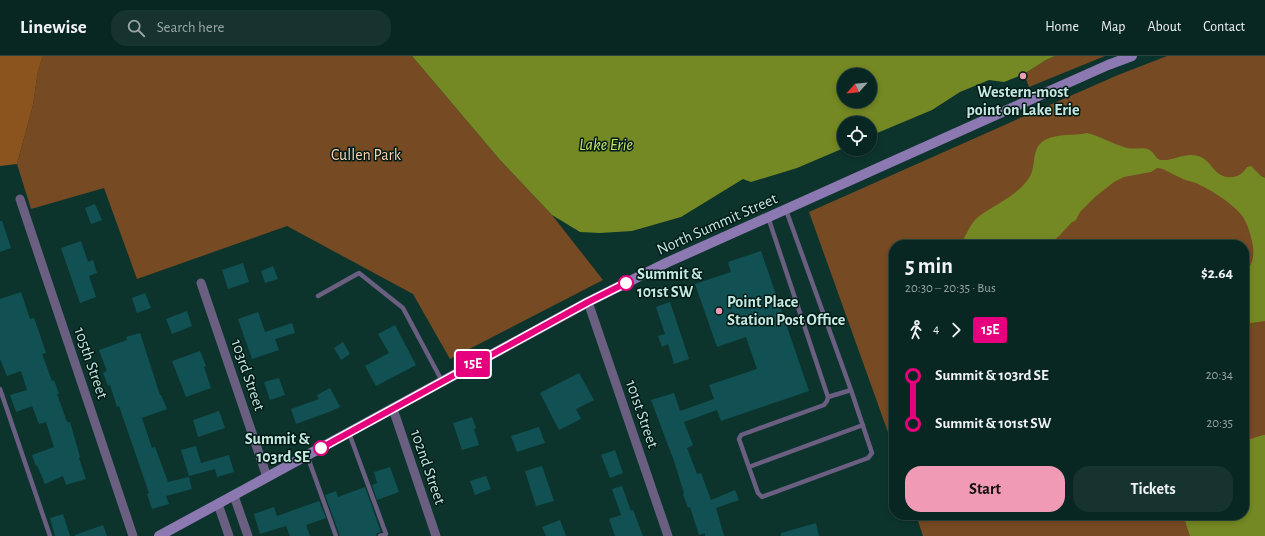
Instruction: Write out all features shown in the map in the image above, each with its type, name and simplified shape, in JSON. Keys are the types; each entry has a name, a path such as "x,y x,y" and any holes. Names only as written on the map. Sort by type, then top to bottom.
{"main road":[{"name":"North Summit Street","path":"159,536 588,302 666,263 1108,65 1132,56"}],"street":[{"name":"105th Street","path":"20,199 133,536"},
{"name":"103rd Street","path":"201,283 267,477"},
{"name":"101st Street","path":"588,302 668,536"},
{"name":"102nd Street","path":"393,409 436,536"},
{"path":"234,496 248,536"},
{"path":"218,504 229,536"}],"lane":[{"path":"768,217 828,397 828,401 824,405 741,435 739,439 758,493 762,497 870,456 872,453 786,209"},
{"path":"318,296 359,273 403,308 442,381"},
{"path":"0,389 50,536"},
{"path":"828,397 851,390"},
{"path":"749,467 863,425"},
{"path":"349,433 386,534 380,536"},
{"path":"307,455 336,536"}],"green space":[{"name":"Cullen Park","path":"43,56 412,56 500,160 552,215 603,280 450,359 413,294 287,226 137,279 104,188 31,209 17,164 33,105 38,71"},
{"path":"1055,56 1105,56 1029,87 1024,74"},
{"path":"1167,56 1265,56 1265,536 923,536 918,520 1249,520 1249,240 889,240 889,435 809,212 1118,75"}],"shaded area":[{"path":"0,56 43,56 38,71 33,105 17,164 0,166"}],"water":[{"name":"Lake Erie","path":"412,56 1055,56 1024,74 1004,82 989,80 960,92 932,110 877,133 877,116 837,116 837,151 797,168 751,182 743,179 681,217 632,231 600,233 580,232 552,215 500,160"},
{"path":"1087,133 1097,136 1127,148 1142,148 1151,151 1160,160 1189,155 1198,156 1207,161 1221,175 1226,177 1238,176 1247,167 1251,166 1265,178 1265,321 1249,323 1249,267 1253,257 1253,250 1249,231 1243,217 1228,202 1208,189 1160,168 1157,168 1151,172 1124,177 1114,182 1095,197 1080,212 1076,220 1071,223 1054,240 963,240 978,217 1012,195 1029,178 1033,169 1035,153 1040,143 1055,136"},
{"path":"1265,435 1265,536 1190,536 1185,520 1249,520 1249,439"}],"building":[{"path":"95,204 102,220 91,224 85,208"},
{"path":"0,221 2,221 11,248 0,252"},
{"path":"81,241 88,262 93,260 97,273 89,276 96,297 80,303 61,248"},
{"path":"761,251 809,391 721,421 717,410 684,422 693,445 687,448 697,474 701,473 711,500 735,490 739,500 716,508 724,536 705,536 705,533 699,535 690,507 688,508 683,494 684,493 674,461 651,400 674,393 680,411 714,399 709,385 757,369 746,337 717,347 695,284 731,272 728,262"},
{"path":"243,263 249,282 228,289 222,270"},
{"path":"273,266 278,279 265,283 261,271"},
{"path":"21,292 30,319 34,318 41,338 46,353 42,354 52,381 54,380 59,394 57,394 67,422 70,422 86,479 66,485 63,476 45,484 32,455 54,447 46,422 39,424 32,406 16,412 10,395 27,390 21,371 7,376 0,359 0,299"},
{"path":"145,293 151,308 137,313 132,298"},
{"path":"670,302 689,359 674,364 668,344 662,347 658,336 665,334 656,307"},
{"path":"187,311 192,326 172,334 166,319"},
{"path":"258,312 265,332 292,323 295,333 275,339 279,350 252,359 238,319"},
{"path":"395,325 416,365 376,386 365,366 389,353 378,334"},
{"path":"140,333 160,395 167,409 142,418 152,448 155,447 168,482 189,477 192,489 166,496 169,504 152,509 147,494 149,493 119,406 117,407 110,385 108,386 103,373 107,371 99,350 127,340 126,337"},
{"path":"343,342 350,354 341,360 334,348"},
{"path":"200,351 206,366 204,367 211,388 186,397 172,361"},
{"path":"579,373 594,400 576,409 581,419 559,430 540,393"},
{"path":"279,378 285,395 270,400 264,382"},
{"path":"330,388 340,407 296,424 291,409 319,399 317,395"},
{"path":"219,411 225,428 198,437 193,420"},
{"path":"472,417 476,428 474,429 479,445 462,450 453,423"},
{"path":"539,427 545,443 517,452 511,436"},
{"path":"196,446 201,463 229,455 234,472 217,477 215,469 189,476 181,450"},
{"path":"615,450 623,473 610,478 601,455"},
{"path":"542,466 554,501 536,506 525,471"},
{"path":"390,467 399,492 377,500 372,485 377,483 374,472"},
{"path":"486,476 491,489 475,495 470,481"},
{"path":"622,486 631,511 633,510 643,536 615,536 609,519 621,515 612,489"},
{"path":"365,487 381,532 377,533 376,536 340,536 325,495 336,491 338,497"},
{"path":"319,501 326,518 306,525 310,536 290,536 286,526 260,534 254,514 274,507 277,516"},
{"path":"63,514 70,536 55,536 50,518"},
{"path":"560,520 566,536 546,536 542,527"},
{"path":"816,523 819,536 781,536 781,533"},
{"path":"103,525 107,536 75,536 75,535"}],"bus line":[{"name":"15E","path":"321,448 588,302 626,283"}],"place":[{"name":"Western-most point on Lake Erie","path":"1023,76"},
{"name":"Summit & 101st SW","path":"626,283"},
{"name":"Point Place Station Post Office","path":"719,311"},
{"name":"Summit & 103rd SE","path":"321,448"}]}
